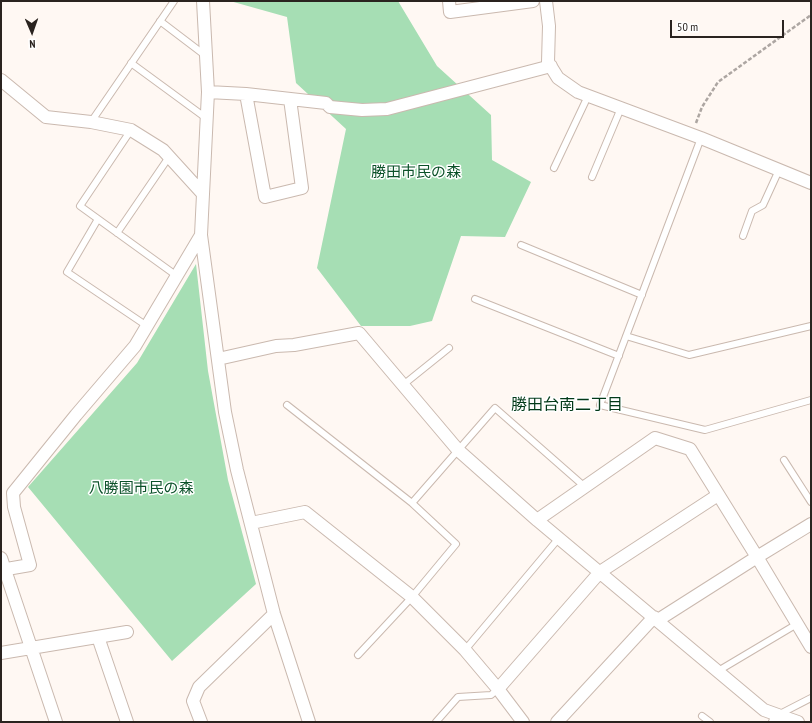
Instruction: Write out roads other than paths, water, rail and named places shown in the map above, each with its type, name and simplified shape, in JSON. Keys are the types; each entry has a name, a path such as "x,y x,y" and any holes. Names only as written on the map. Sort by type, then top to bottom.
{"street":[{"path":"203,1 208,92 201,235 225,412 237,470 274,614 310,722"},
{"path":"449,1 450,12 534,1"},
{"path":"546,1 549,26 548,62 558,78 578,92 696,136 811,183"},
{"path":"208,92 246,94 326,103 330,107 362,110 387,109 551,66"},
{"path":"1,80 46,117 91,122 131,130 163,150 203,194"},
{"path":"246,94 265,197 302,188 290,99"},
{"path":"56,722 2,566 30,565 14,507 13,493 76,415 135,346 201,235"},
{"path":"218,359 276,346 294,345 359,333 458,450 537,520 656,618 764,710 777,718 798,722"},
{"path":"537,520 655,438 690,449 811,647"},
{"path":"498,689 600,572 718,494"},
{"path":"251,523 305,512 412,597 465,650 498,689 522,722"},
{"path":"557,722 656,618 811,524"},
{"path":"201,722 193,701 199,687 274,614"},
{"path":"1,653 128,632"},
{"path":"98,637 127,722"}],"lane":[{"path":"91,122 174,1"},
{"path":"160,21 206,56"},
{"path":"131,63 206,118"},
{"path":"554,168 588,96"},
{"path":"592,177 621,108"},
{"path":"131,130 80,206 177,276"},
{"path":"696,136 642,295 600,405 706,430 811,400"},
{"path":"117,233 169,157"},
{"path":"743,236 752,211 763,205 779,170"},
{"path":"98,219 67,272 147,326"},
{"path":"521,245 642,295"},
{"path":"475,299 619,356"},
{"path":"626,336 689,355 811,326"},
{"path":"403,385 449,348"},
{"path":"287,405 412,503 456,544 412,597 358,654"},
{"path":"412,503 495,408 584,487"},
{"path":"784,460 811,502"},
{"path":"465,650 559,538"},
{"path":"718,671 797,624"},
{"path":"436,722 458,697 491,695 498,689"},
{"path":"777,718 811,698"},
{"path":"702,716 710,722"}],"district":[{"name":"勝田台南二丁目","path":"567,405"}],"park label":[{"name":"勝田市民の森","path":"416,173"},
{"name":"八勝園市民の森","path":"141,489"}]}
